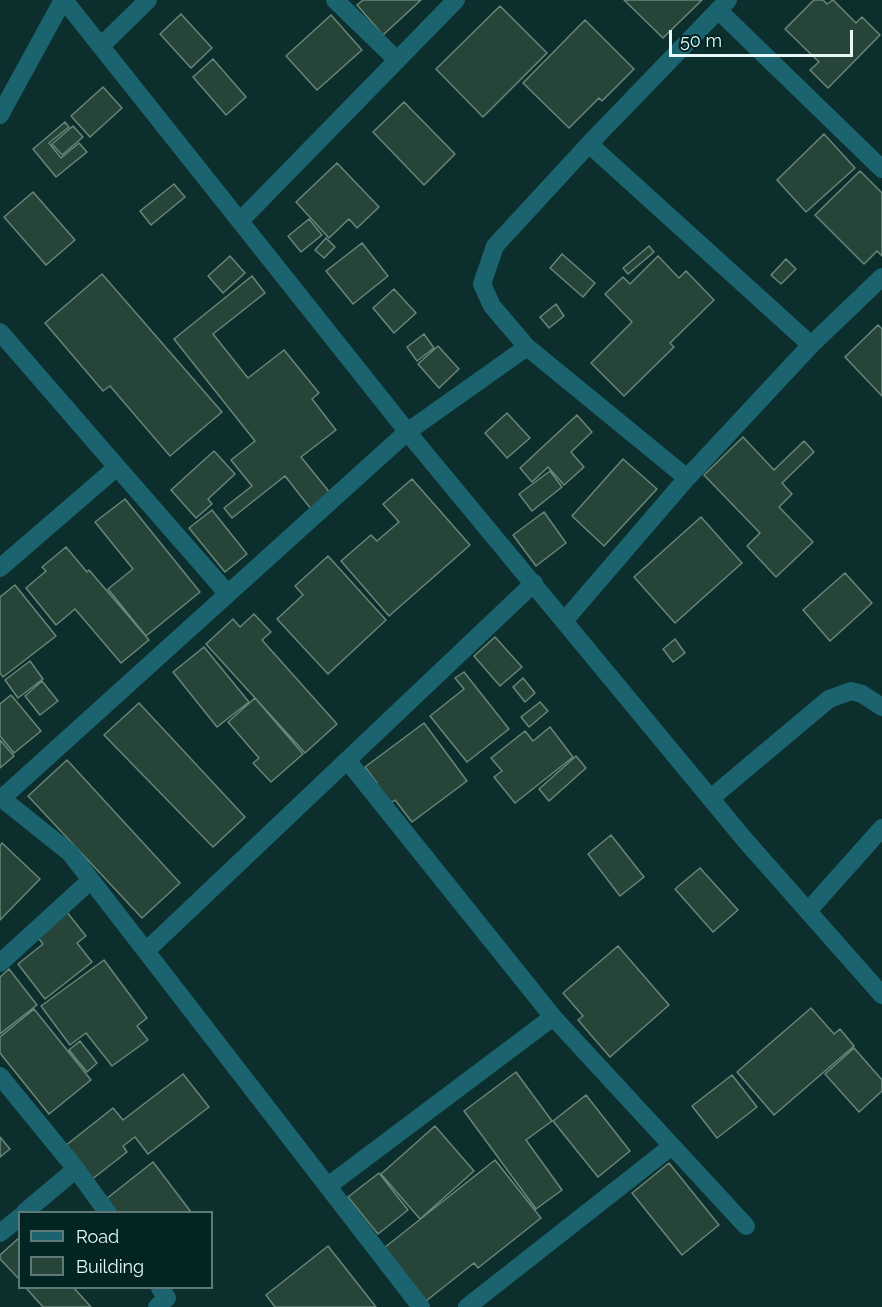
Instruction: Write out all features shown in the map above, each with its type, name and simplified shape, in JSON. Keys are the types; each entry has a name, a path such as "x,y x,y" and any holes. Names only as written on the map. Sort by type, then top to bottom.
{"street":[{"path":"0,115 64,0 241,220 407,432 711,798 882,995"},
{"path":"101,46 148,0"},
{"path":"335,0 397,60"},
{"path":"241,220 456,0"},
{"path":"687,478 528,347 492,306 482,284 495,246 589,144 723,5 882,169"},
{"path":"589,144 811,345"},
{"path":"565,620 687,478 811,345 882,277"},
{"path":"0,332 228,594"},
{"path":"421,1307 70,853 1,797 407,432 528,347"},
{"path":"0,568 117,467"},
{"path":"146,951 534,583"},
{"path":"711,798 829,699 851,691 862,694 882,707"},
{"path":"347,760 553,1017 746,1227"},
{"path":"808,911 882,828"},
{"path":"0,963 91,880"},
{"path":"328,1186 553,1017"},
{"path":"0,1076 76,1169 106,1211"},
{"path":"467,1307 672,1146"},
{"path":"26,1211 76,1169"},
{"path":"0,1233 18,1219"}],"building":[{"path":"363,0 421,0 383,35 357,5"},
{"path":"624,0 702,0 663,38"},
{"path":"814,0 823,0 827,4 833,0 856,23 862,17 880,35 828,88 810,70 819,62 785,29"},
{"path":"500,6 547,53 483,117 436,69"},
{"path":"181,14 212,48 191,68 160,34"},
{"path":"331,15 362,50 317,90 286,56"},
{"path":"585,20 634,69 602,101 599,98 569,128 523,83"},
{"path":"213,59 246,97 226,115 193,77"},
{"path":"103,87 122,108 90,137 71,116"},
{"path":"404,102 455,154 424,185 373,132"},
{"path":"65,122 69,127 49,143 61,158 79,143 87,152 56,177 33,149"},
{"path":"73,126 83,137 62,155 52,144"},
{"path":"824,134 855,168 806,212 777,180"},
{"path":"337,163 379,207 357,228 349,219 329,238 296,202"},
{"path":"860,171 882,193 882,256 877,251 864,264 815,215"},
{"path":"174,184 185,197 151,225 140,211"},
{"path":"33,192 75,240 46,265 4,217"},
{"path":"309,219 322,235 301,252 288,236"},
{"path":"326,238 335,247 324,258 315,250"},
{"path":"362,243 388,276 353,304 326,271"},
{"path":"649,246 654,252 628,274 623,268"},
{"path":"562,254 595,283 583,297 550,268"},
{"path":"230,256 245,273 223,293 208,276"},
{"path":"658,256 679,278 686,271 714,300 670,343 674,347 624,396 591,363 632,322 605,294 623,277 630,284"},
{"path":"786,259 796,269 781,284 771,275"},
{"path":"102,274 222,412 170,456 110,386 103,391 45,323"},
{"path":"252,276 265,293 213,334 248,378 284,350 319,393 312,399 336,430 301,457 331,494 311,509 285,476 232,518 224,508 252,486 231,460 255,441 174,339"},
{"path":"394,289 416,313 394,333 373,308"},
{"path":"556,304 564,316 549,328 540,317"},
{"path":"878,325 882,329 882,396 845,357"},
{"path":"424,334 434,348 417,361 407,347"},
{"path":"438,346 459,369 439,388 418,364"},
{"path":"507,413 530,438 507,458 485,433"},
{"path":"577,415 592,432 571,452 584,467 564,485 548,467 532,482 520,468"},
{"path":"743,437 774,470 804,441 814,452 782,483 792,494 779,507 813,542 776,577 747,546 760,533 704,475"},
{"path":"214,451 235,474 208,499 212,504 196,518 171,490"},
{"path":"623,459 657,489 604,546 572,516"},
{"path":"550,471 562,487 532,511 519,494"},
{"path":"412,479 470,545 389,616 341,561 371,535 377,541 399,522 383,504"},
{"path":"125,499 200,592 146,636 108,589 133,569 95,522"},
{"path":"212,510 247,554 225,572 189,528"},
{"path":"544,512 566,543 536,566 513,535"},
{"path":"701,517 742,563 675,623 634,577"},
{"path":"66,547 87,572 89,570 149,640 121,663 75,609 56,625 26,588 46,571 42,567"},
{"path":"328,556 386,620 328,674 277,619 303,595 295,586"},
{"path":"845,573 872,603 830,641 803,610"},
{"path":"15,585 56,636 3,677 0,673 0,597"},
{"path":"254,614 271,632 262,640 337,724 305,753 206,644 233,619 240,627"},
{"path":"495,637 522,667 500,686 474,656"},
{"path":"675,639 685,653 673,662 663,649"},
{"path":"204,647 249,702 217,727 173,672"},
{"path":"30,661 43,679 18,698 5,680"},
{"path":"464,672 509,729 467,762 430,716 464,689 455,678"},
{"path":"523,678 535,693 525,702 513,687"},
{"path":"42,681 58,701 40,715 25,696"},
{"path":"11,695 41,731 14,753 0,736 0,704"},
{"path":"255,698 303,754 271,782 253,763 259,758 228,722"},
{"path":"540,702 548,711 529,727 521,717"},
{"path":"139,703 245,817 213,847 104,735"},
{"path":"424,723 467,781 412,822 395,800 387,806 373,786 377,783 365,767"},
{"path":"550,727 573,757 515,803 494,777 502,771 491,758 525,731 533,741"},
{"path":"0,740 14,756 0,768"},
{"path":"576,756 586,768 549,801 539,789"},
{"path":"67,760 180,883 142,918 28,796"},
{"path":"611,835 644,877 620,896 588,854"},
{"path":"2,843 40,879 0,920 0,846"},
{"path":"700,868 738,910 713,932 675,889"},
{"path":"66,911 86,936 77,943 92,962 45,999 18,964 43,944 36,935"},
{"path":"618,946 669,1005 610,1057 578,1020 583,1016 563,993"},
{"path":"104,960 147,1018 137,1026 148,1040 112,1066 86,1033 70,1045 41,1006"},
{"path":"9,969 37,1005 0,1034 0,977"},
{"path":"811,1008 834,1034 840,1029 854,1046 774,1115 737,1072"},
{"path":"34,1009 91,1080 49,1114 0,1053 0,1037"},
{"path":"80,1041 97,1063 87,1072 69,1050"},
{"path":"854,1048 882,1080 882,1091 859,1112 825,1074"},
{"path":"516,1072 552,1121 526,1140 562,1190 536,1209 464,1111"},
{"path":"183,1074 209,1107 148,1154 135,1137 123,1146 127,1152 91,1180 65,1146 113,1108 123,1120"},
{"path":"732,1075 757,1107 717,1138 692,1106"},
{"path":"586,1095 630,1151 598,1177 553,1121"},
{"path":"435,1126 474,1171 420,1219 381,1174"},
{"path":"0,1137 10,1149 0,1157"},
{"path":"495,1160 541,1218 478,1268 474,1263 426,1301 384,1248"},
{"path":"153,1162 190,1211 115,1211 106,1199"},
{"path":"669,1163 719,1225 682,1255 632,1193"},
{"path":"379,1173 408,1210 378,1234 348,1197"},
{"path":"18,1239 18,1278 0,1259 0,1255"},
{"path":"328,1246 376,1307 275,1307 266,1295"},
{"path":"27,1289 75,1289 91,1307 43,1307"}]}
